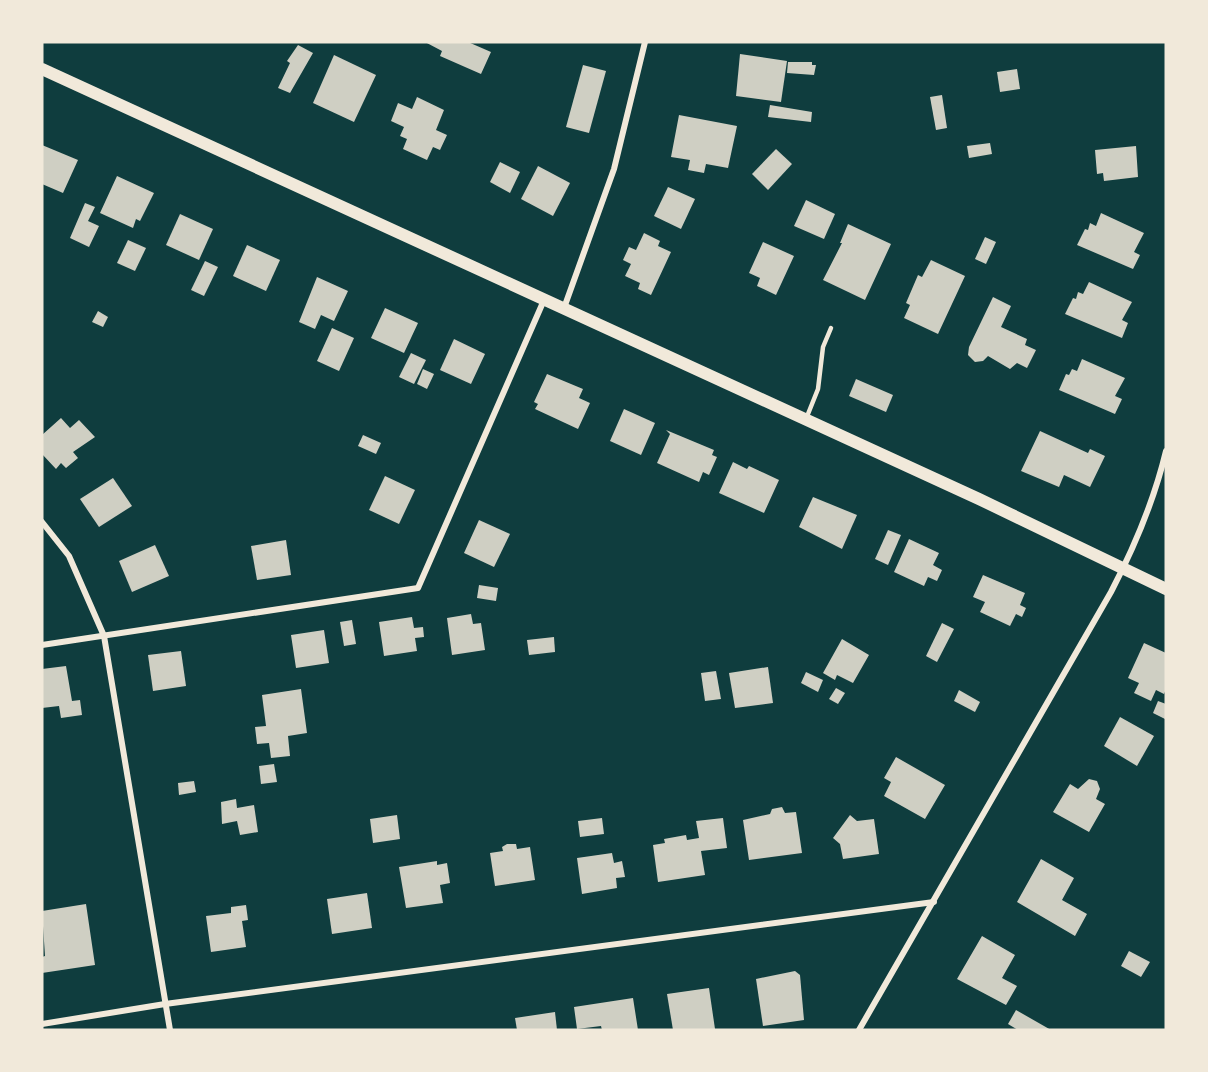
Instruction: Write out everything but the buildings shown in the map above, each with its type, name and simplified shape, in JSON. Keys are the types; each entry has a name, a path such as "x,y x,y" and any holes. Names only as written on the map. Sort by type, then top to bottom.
{"main road":[{"path":"42,69 806,419 1166,589"}],"street":[{"path":"564,308 614,169 645,42"},
{"path":"42,645 418,588 545,299"},
{"path":"859,1030 1136,545 1166,451"},
{"path":"42,522 69,556 104,636 170,1030"},
{"path":"42,1024 165,1004 934,902"}],"lane":[{"path":"806,419 818,389 823,347 831,328"}]}
